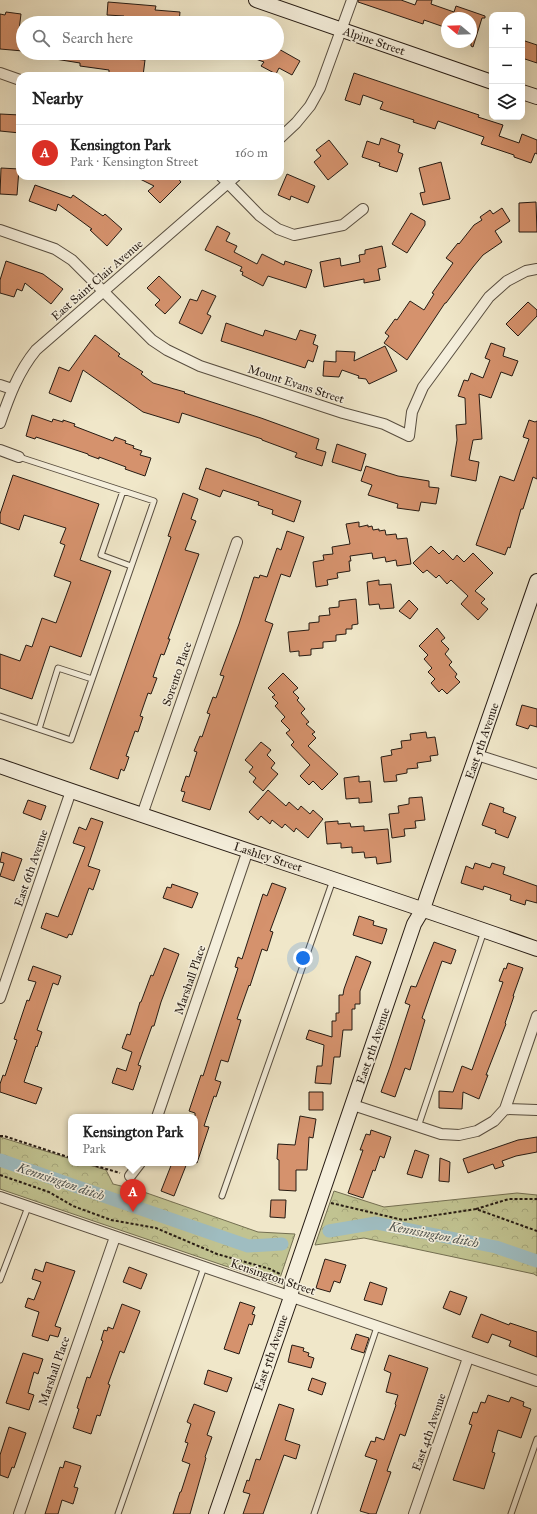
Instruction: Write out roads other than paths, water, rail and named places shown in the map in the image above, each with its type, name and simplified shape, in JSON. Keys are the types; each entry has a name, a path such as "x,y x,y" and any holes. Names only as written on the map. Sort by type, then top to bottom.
{"street":[{"name":"Alpine Street","path":"256,0 489,81"},
{"path":"284,134 296,123 310,106 320,88 352,0"},
{"path":"0,73 16,79"},
{"path":"525,93 537,97"},
{"path":"224,180 260,216 278,229 294,234 344,225 363,209"},
{"name":"East Saint Clair Avenue","path":"0,424 12,389 25,364 36,350 103,292 224,180"},
{"name":"Mount Evans Street","path":"0,230 55,249 72,260 152,340 167,350 200,366 343,414 384,424 409,436 412,412 424,387 489,297 507,281 526,271 537,269"},
{"path":"0,385 12,389"},
{"path":"0,450 20,457"},
{"name":"Sorento Place","path":"142,815 237,542"},
{"name":"East 5th Avenue","path":"216,1514 291,1297 292,1281 414,924 423,909 535,596 537,581"},
{"path":"477,755 537,774"},
{"name":"Lashley Street","path":"0,766 537,949"},
{"name":"East 6th Avenue","path":"0,998 71,791"},
{"name":"Marshall Place","path":"158,1114 248,850"},
{"path":"353,1105 441,1134 460,1135 477,1131 494,1121 505,1109 535,1028 537,1016"},
{"path":"505,1109 537,1110"},
{"path":"130,1176 138,1166"},
{"name":"Kensington Street","path":"0,1197 537,1381"},
{"name":"Marshall Place","path":"19,1514 115,1237"},
{"name":"East 4th Avenue","path":"414,1514 468,1358"}],"lane":[{"path":"0,716 71,740 154,501 20,457"},
{"path":"123,491 101,555 132,566"},
{"path":"38,728 58,668 92,679"},
{"path":"222,1196 333,879"},
{"path":"418,1127 484,930"},
{"path":"0,1280 28,1207"},
{"path":"118,1514 204,1267"},
{"path":"314,1514 378,1327"},
{"path":"511,1514 537,1439"}],"waterway":[{"name":"Kennsington ditch","path":"0,1160 248,1246 282,1244"},
{"name":"Kennsington ditch","path":"329,1231 376,1223 496,1247 537,1261"}],"place":[{"name":"Kensington Park","path":"133,1212"}]}
